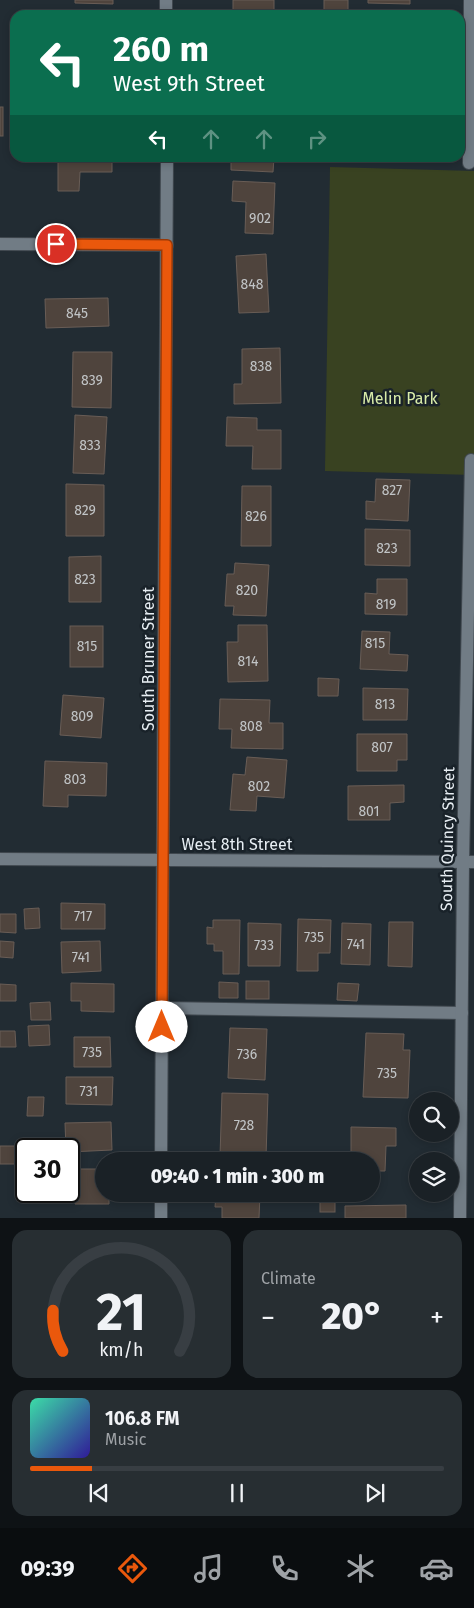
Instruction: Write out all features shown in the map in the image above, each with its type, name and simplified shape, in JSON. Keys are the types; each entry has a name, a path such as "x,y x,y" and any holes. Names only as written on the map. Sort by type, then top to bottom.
{"street":[{"path":"469,163 470,0"},
{"name":"South Bruner Street","path":"161,1152 167,162"},
{"path":"0,244 167,245"},
{"name":"South Quincy Street","path":"460,1218 462,1013 468,862 471,460"},
{"name":"West 8th Street","path":"0,859 468,862"},
{"path":"162,1008 462,1013"},
{"path":"160,1218 161,1202"}],"green space":[{"name":"Melin Park","path":"330,167 474,171 474,475 325,471"}],"building":[{"path":"75,0 113,0 113,4 75,3"},
{"path":"233,0 274,0 274,10 233,10"},
{"path":"324,0 348,0 348,10 324,10"},
{"path":"368,0 410,0 410,4 368,3"},
{"path":"0,107 3,107 3,136 0,136"},
{"path":"58,162 112,162 112,172 80,172 79,191 58,191"},
{"path":"231,162 274,162 273,172 231,170"},
{"path":"233,181 275,183 273,234 245,233 246,202 232,201"},
{"path":"266,254 269,312 239,313 236,256"},
{"path":"108,298 109,326 46,328 45,299"},
{"path":"280,348 281,403 234,404 234,384 242,384 242,349"},
{"path":"73,352 112,352 111,408 72,407"},
{"path":"75,415 107,417 104,474 73,473"},
{"path":"227,417 257,418 257,430 281,430 281,469 252,469 253,446 226,446"},
{"path":"376,479 410,480 408,521 366,519 366,501 375,502"},
{"path":"66,484 104,485 104,536 66,536"},
{"path":"242,486 271,486 271,546 241,546"},
{"path":"365,529 410,530 410,566 365,565"},
{"path":"101,556 101,602 69,602 69,557"},
{"path":"235,563 269,565 266,616 233,615 234,606 225,606 227,574 234,574"},
{"path":"377,579 407,579 407,615 365,614 365,593 377,594"},
{"path":"238,625 267,625 268,681 228,682 227,642 238,642"},
{"path":"70,626 103,626 103,667 70,667"},
{"path":"362,631 390,632 389,654 408,655 407,671 360,669"},
{"path":"318,678 339,679 338,696 318,696"},
{"path":"363,688 408,689 407,720 363,720"},
{"path":"63,695 104,698 101,738 60,735"},
{"path":"220,699 270,700 269,723 283,723 283,749 231,748 232,729 219,729"},
{"path":"357,734 407,734 407,760 397,760 397,771 357,771"},
{"path":"247,757 287,760 284,798 257,796 256,811 230,810 233,774 245,775"},
{"path":"45,761 107,763 106,796 68,795 68,807 43,806"},
{"path":"404,785 404,802 390,803 390,820 348,820 348,786"},
{"path":"61,903 105,904 105,929 61,929"},
{"path":"39,908 40,928 25,929 24,909"},
{"path":"0,914 16,914 16,933 0,932"},
{"path":"298,919 331,920 330,953 318,953 318,971 297,971"},
{"path":"213,920 240,920 239,974 223,974 223,951 214,951 214,944 207,944 207,927 213,928"},
{"path":"389,922 413,922 412,967 388,966"},
{"path":"248,923 281,924 280,966 248,966"},
{"path":"342,923 371,924 370,965 341,964"},
{"path":"0,941 14,942 13,958 0,957"},
{"path":"100,941 101,971 62,973 61,942"},
{"path":"246,981 269,981 269,999 246,999"},
{"path":"219,982 238,983 238,998 219,998"},
{"path":"71,983 114,984 114,1012 81,1011 81,1001 71,1001"},
{"path":"338,983 359,984 357,1001 337,1000"},
{"path":"0,984 16,985 16,1001 0,1001"},
{"path":"50,1002 51,1020 31,1020 30,1003"},
{"path":"49,1025 50,1045 29,1046 28,1026"},
{"path":"230,1028 267,1029 265,1080 228,1078"},
{"path":"0,1031 15,1031 16,1047 0,1047"},
{"path":"366,1033 404,1034 403,1050 410,1050 408,1098 363,1097"},
{"path":"74,1037 110,1037 111,1067 74,1067"},
{"path":"66,1077 113,1077 112,1105 66,1104"},
{"path":"222,1093 268,1094 266,1152 220,1152"},
{"path":"28,1097 44,1097 43,1116 27,1116"},
{"path":"111,1122 112,1150 80,1151 80,1138 66,1138 65,1123"},
{"path":"351,1127 396,1128 396,1146 386,1146 385,1171 380,1171 380,1152 351,1152"},
{"path":"0,1146 15,1146 15,1164 0,1164"},
{"path":"80,1169 95,1169 95,1202 109,1202 109,1204 75,1204 80,1203"},
{"path":"215,1202 260,1202 259,1218 222,1218 222,1207 215,1207"},
{"path":"320,1202 335,1202 335,1212 320,1212"},
{"path":"406,1205 406,1218 345,1218 345,1206"}],"route":[{"path":"56,244 167,245 162,1027"}]}
